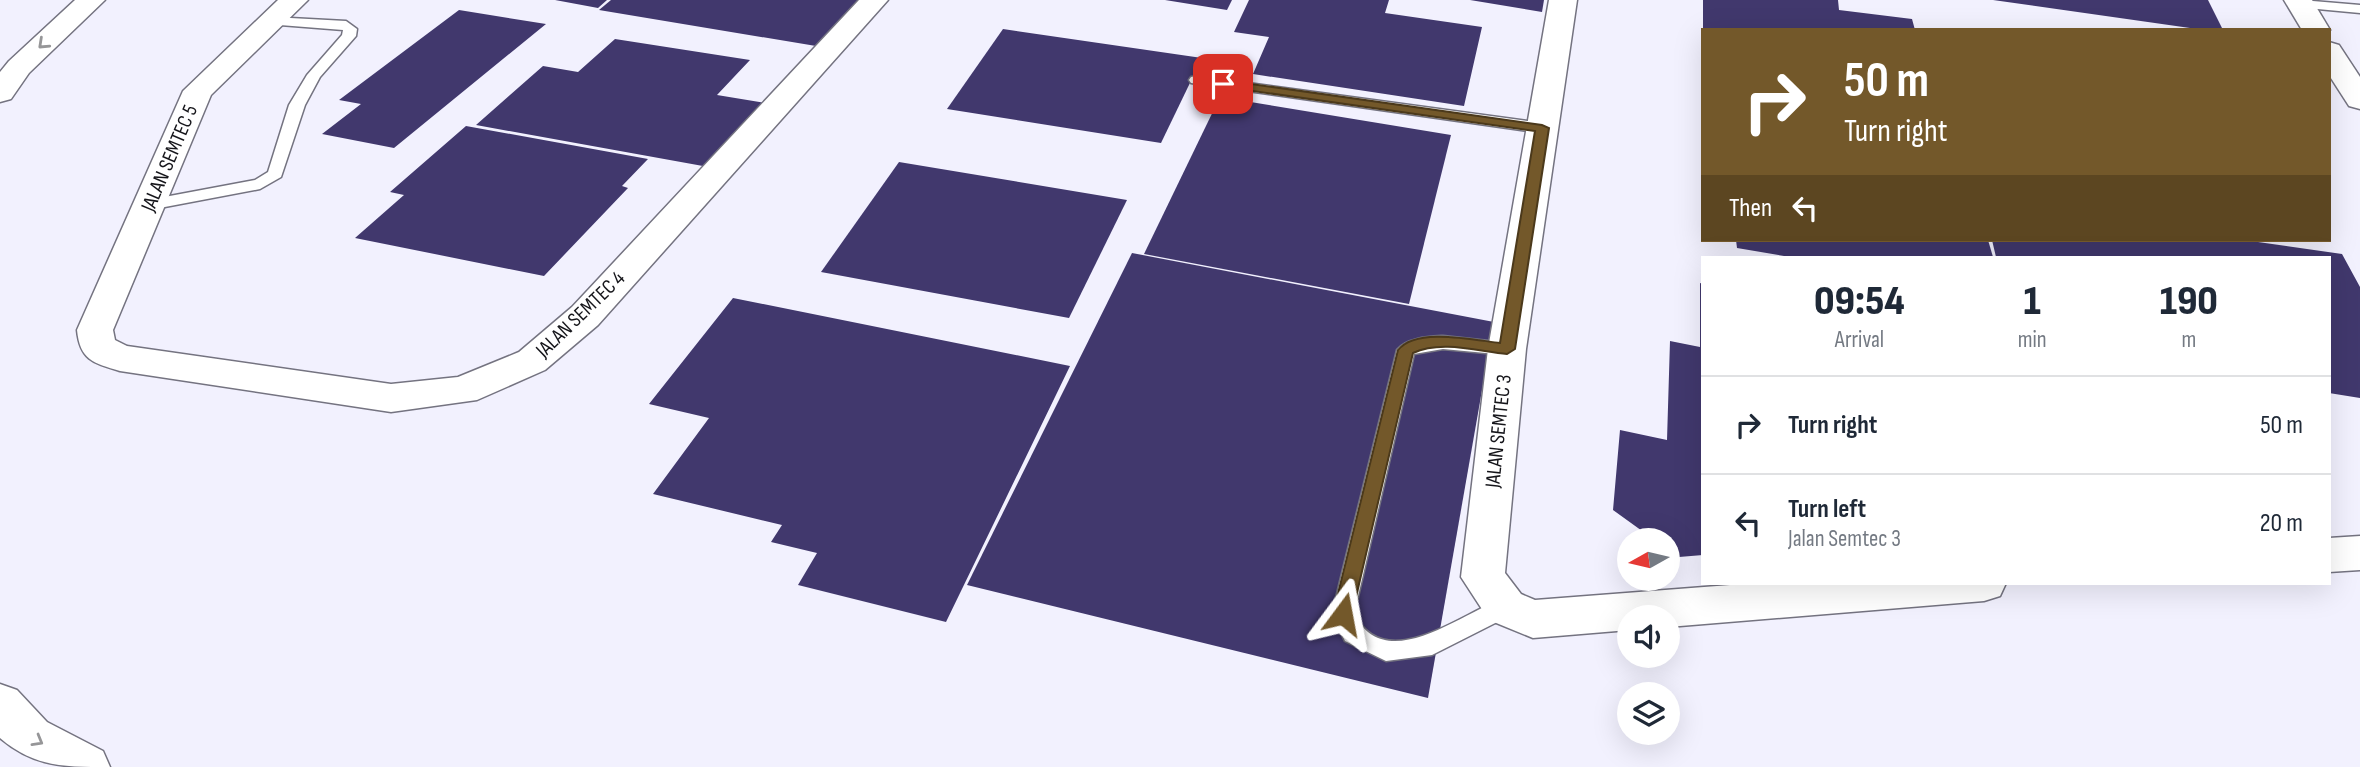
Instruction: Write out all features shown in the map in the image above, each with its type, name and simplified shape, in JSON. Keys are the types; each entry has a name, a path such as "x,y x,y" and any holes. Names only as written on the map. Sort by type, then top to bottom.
{"main road":[{"path":"0,48 67,0"},
{"path":"0,93 19,67 91,0"},
{"name":"JALAN SEMTEC 4","path":"97,347 120,358 391,398 463,390 532,361 585,316 874,0"},
{"name":"JALAN SEMTEC 3","path":"1505,607 1483,577 1507,349 1563,0"},
{"path":"2299,2 2315,28"},
{"name":"JALAN SEMTEC 5","path":"97,347 95,330 198,91 283,10"},
{"path":"2331,54 2360,100"},
{"path":"2331,555 2360,553"},
{"path":"1505,607 1533,618 1958,585"},
{"path":"0,705 30,737 85,767"}],"lane":[{"path":"2299,2 2360,9"},
{"path":"149,205 260,184 275,174 297,105 314,75 348,36 350,29 346,24 283,10"},
{"path":"1196,80 1542,128"},
{"path":"1505,607 1424,648 1386,651 1353,634 1343,614 1406,350 1420,344 1443,341 1507,349"}],"building":[{"path":"555,0 607,0 598,8"},
{"path":"611,0 865,0 822,47 599,10"},
{"path":"1165,0 1232,0 1227,10"},
{"path":"1249,0 1389,0 1385,13 1482,27 1464,106 1253,74 1269,37 1234,32"},
{"path":"1470,0 1544,0 1542,12"},
{"path":"1703,0 1838,0 1839,10 1912,19 1914,28 1703,28"},
{"path":"1993,0 2208,0 2222,28 2190,28"},
{"path":"459,10 546,24 394,148 322,134 361,104 339,100"},
{"path":"1003,29 1202,58 1161,143 947,109"},
{"path":"615,39 750,60 717,95 771,104 714,168 476,125 543,66 578,72"},
{"path":"1220,97 1451,135 1409,304 1144,254"},
{"path":"466,126 648,159 622,186 628,188 544,276 355,238 404,195 390,192"},
{"path":"899,162 1127,200 1069,318 821,272"},
{"path":"1736,242 1989,242 1993,256 1784,256 1737,248"},
{"path":"1992,242 2258,242 2342,254 2360,287 2360,398 2331,393 2331,256 1996,256"},
{"path":"1132,253 1494,322 1428,698 967,585"},
{"path":"1701,283 1701,555 1680,557 1680,528 1638,528 1613,510 1620,430 1667,440 1670,341 1700,347"},
{"path":"733,298 1070,366 946,622 798,585 817,553 771,542 782,525 653,494 709,418 649,404"}],"route":[{"path":"1223,84 1542,128 1507,349 1443,341 1420,344 1406,350 1343,614"}]}
